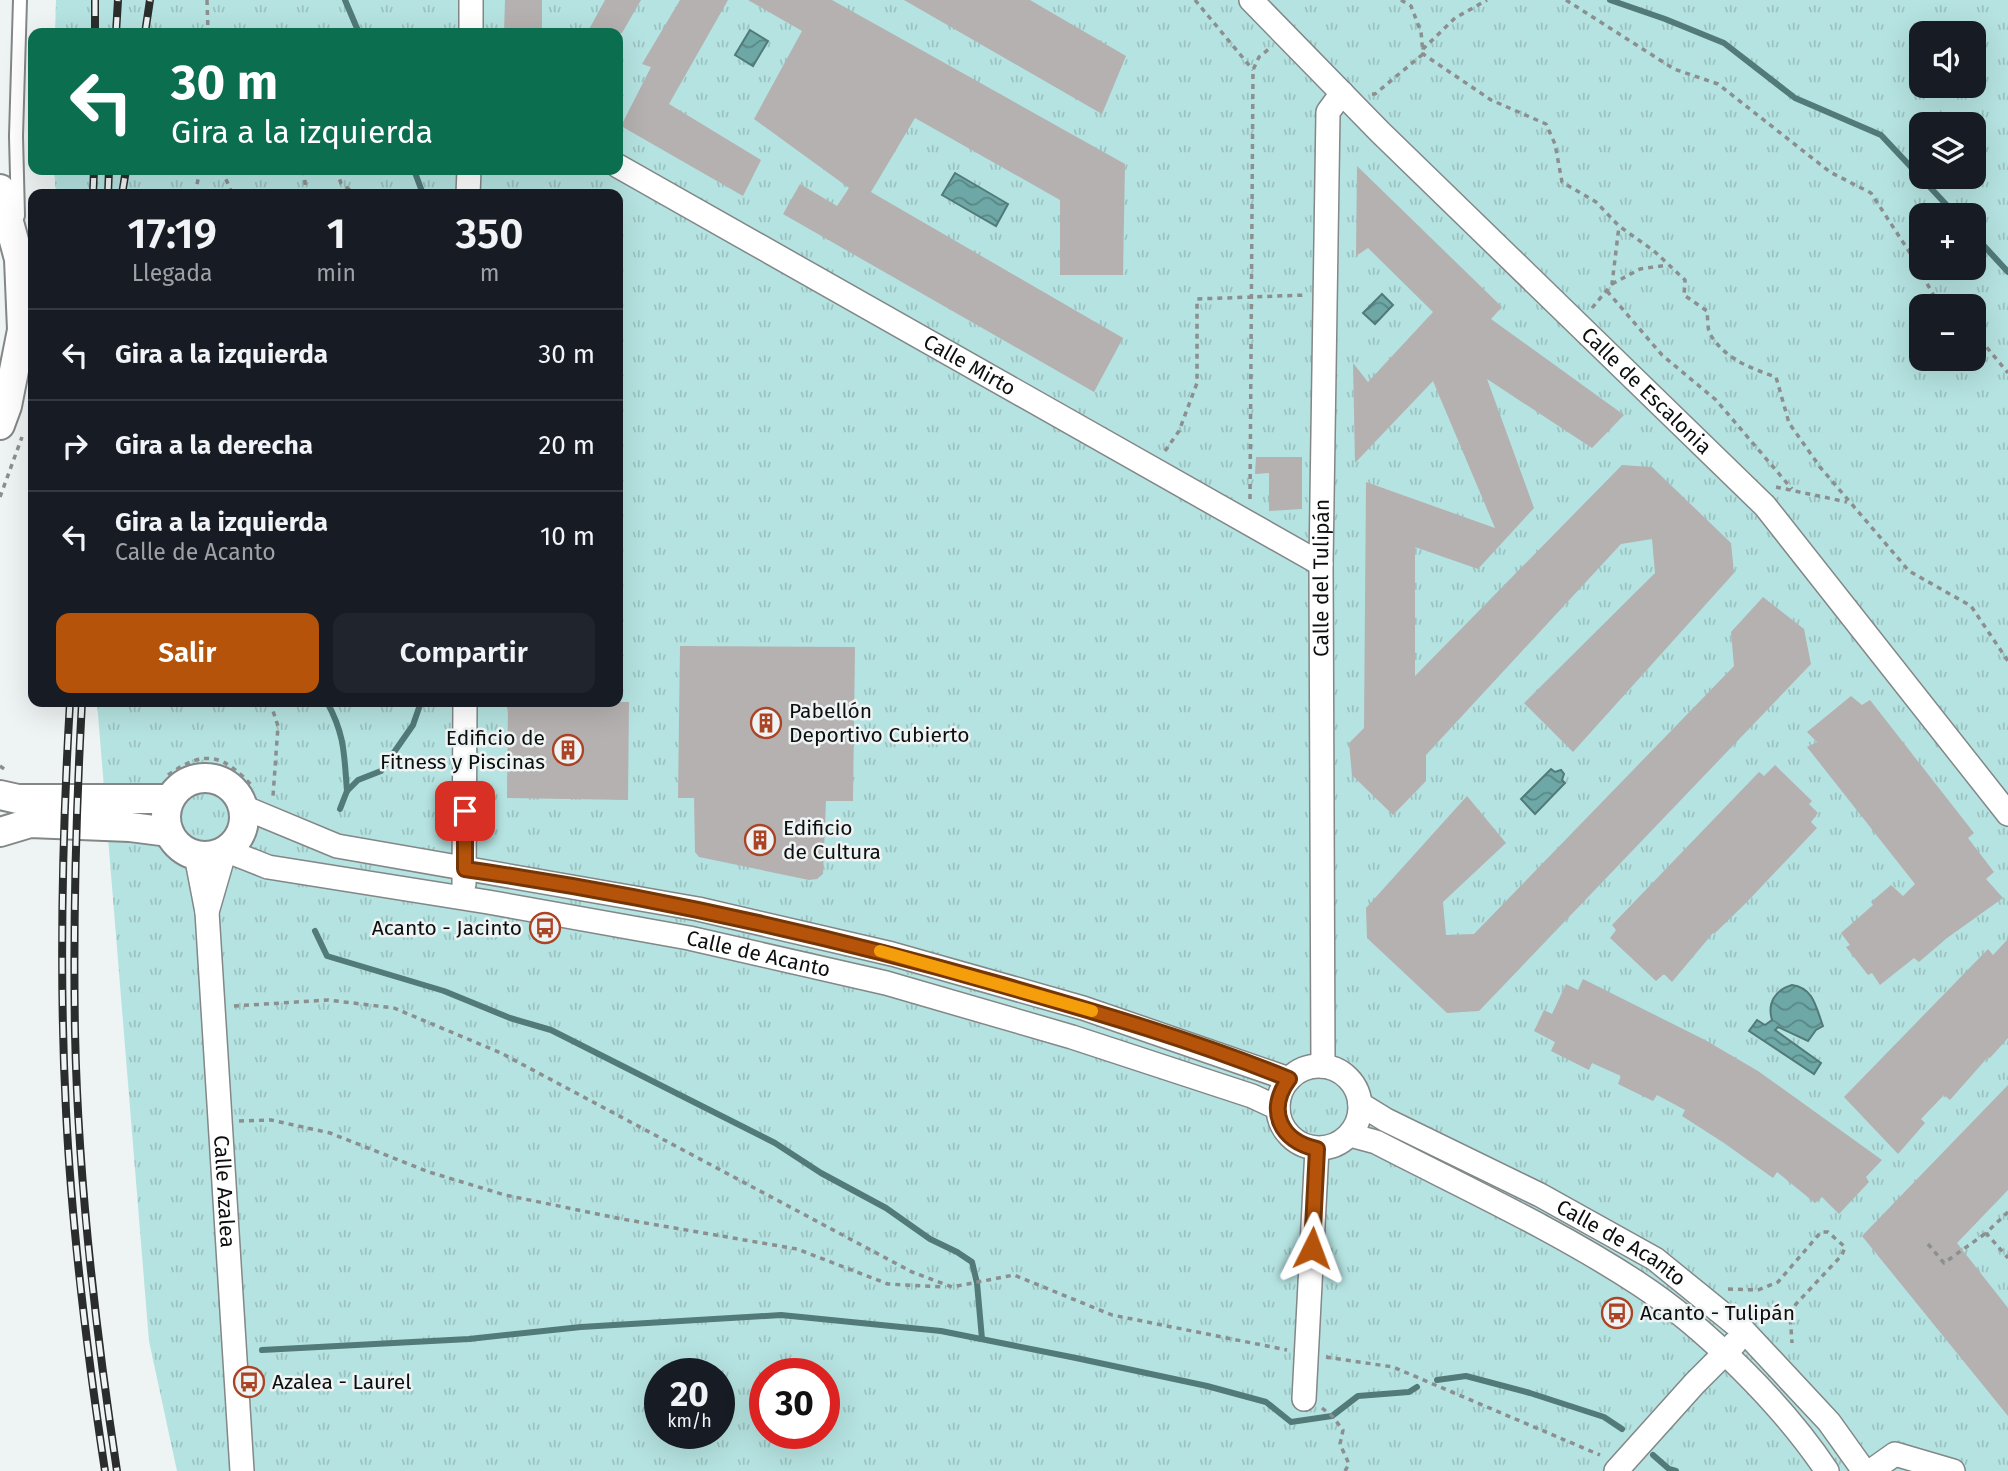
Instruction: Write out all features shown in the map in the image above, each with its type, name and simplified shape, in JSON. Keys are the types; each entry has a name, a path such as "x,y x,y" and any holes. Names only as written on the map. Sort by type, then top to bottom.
{"street":[{"path":"471,0 471,28"},
{"name":"Calle de Escalonia","path":"1251,0 1342,93 1759,500 2008,814"},
{"name":"Calle del Tulipán","path":"1323,1066 1321,564 1328,112 1342,93"},
{"name":"Calle Mirto","path":"623,169 1321,564"},
{"path":"0,188 22,330 7,405 13,425"},
{"path":"0,358 4,340 5,281 10,262"},
{"path":"463,898 465,707"},
{"path":"0,795 18,799 178,788 190,781 216,779 228,785 243,807 244,817 239,836 216,855 196,855 184,850 169,832 164,789"},
{"path":"0,780 31,791 42,798"},
{"name":"Calle de Acanto","path":"243,807 337,846 698,909 892,954 1083,1008 1289,1079"},
{"path":"0,832 30,823 130,827 169,832"},
{"name":"Calle de Acanto","path":"225,850 268,867 463,898 689,939 886,982 1072,1037 1278,1108"},
{"name":"Calle Azalea","path":"207,912 225,850"},
{"name":"Calle Azalea","path":"196,855 207,912 242,1471"},
{"path":"1323,1066 1344,1074 1353,1083 1360,1104 1356,1126 1350,1135 1329,1147 1317,1149 1294,1140 1285,1131 1278,1108 1279,1098 1289,1079 1299,1071 1323,1066"},
{"name":"Calle de Acanto","path":"1360,1104 1372,1113 1540,1195 1655,1259 1745,1332 1829,1422 1864,1471"},
{"name":"Calle de Acanto","path":"1350,1135 1376,1142 1527,1219 1639,1284 1684,1317 1726,1354 1807,1440 1827,1471"},
{"path":"1304,1399 1317,1149"},
{"path":"1619,1468 1745,1332"},
{"path":"1871,1471 1895,1454 1953,1471"}],"lane":[{"path":"10,262 20,0"}],"path":[{"path":"207,0 208,28"},
{"path":"1195,0 1253,70"},
{"path":"1401,0 1411,6 1421,32 1423,54"},
{"path":"1342,93 1374,94 1423,54 1423,49 1455,19 1487,0"},
{"path":"1566,0 1675,69 1718,84 1830,172 1871,193 1933,294"},
{"path":"1250,505 1253,70 1259,57 1272,46"},
{"path":"1423,54 1491,100 1546,124 1555,144 1562,182 1596,202 1619,226 1685,280 1684,295 1707,311 1709,332 1730,356 1740,365 1776,377 1789,423 1820,467 1909,571 1971,606 2008,661"},
{"path":"338,175 341,183 349,189"},
{"path":"1612,284 1619,226"},
{"path":"1576,323 1598,303 1612,284 1640,269 1668,265"},
{"path":"1607,291 1662,355 1716,400 1793,489"},
{"path":"1162,456 1179,430 1197,383 1197,299 1309,295"},
{"path":"1986,346 2008,373"},
{"path":"0,497 13,425"},
{"path":"1759,500 1774,486 1850,503"},
{"path":"164,789 182,764 215,759 229,765 254,788 273,797 278,726 272,707"},
{"path":"213,1008 328,1000 394,1008 501,1052 912,1272 952,1287"},
{"path":"220,1121 271,1121 330,1133 429,1171 505,1195 622,1219 797,1249 888,1284 952,1287 1014,1275 1112,1315 1306,1354 1394,1367 1619,1468"},
{"path":"1927,1244 1944,1263 1986,1233 2008,1212"},
{"path":"1727,1289 1758,1290 1778,1282 1821,1232 1828,1232 1845,1247 1842,1255 1796,1304 1790,1314 1791,1343"},
{"path":"1986,1233 2008,1258"},
{"path":"1304,1399 1318,1405 1332,1416 1343,1430 1340,1444 1349,1464 1345,1471"}],"green space":[{"path":"56,0 2008,0 2008,1471 177,1471 149,1341 97,707 623,707 623,189 56,189 54,175 623,175 623,28 55,28"}],"water":[{"path":"750,30 768,41 753,66 735,55"},
{"path":"955,173 1008,204 996,226 942,195"},
{"path":"1382,294 1393,305 1375,324 1363,313"},
{"path":"1551,769 1555,772 1561,770 1565,783 1535,814 1521,799"},
{"path":"1792,985 1810,995 1823,1026 1816,1030 1808,1041 1778,1027 1775,1030 1821,1063 1814,1074 1749,1031 1757,1020 1765,1025 1772,1020 1774,998 1781,990"}],"building":[{"path":"505,0 542,0 542,28 504,28"},
{"path":"605,0 641,0 623,31 623,28 590,28"},
{"path":"680,0 728,0 669,104 761,160 743,196 623,127 623,122 651,67 642,64"},
{"path":"748,0 832,0 1125,164 1123,275 1060,275 1060,200 915,118 871,192 1123,338 1094,392 783,214 800,184 837,206 849,188 754,119 802,31"},
{"path":"904,0 1030,0 1126,56 1102,114"},
{"path":"1357,166 1502,307 1491,319 1624,415 1592,448 1487,379 1534,508 1478,569 1415,547 1415,676 1622,465 1652,467 1731,543 1734,573 1573,752 1524,703 1655,573 1652,539 1621,544 1426,755 1426,781 1393,815 1352,775 1349,743 1364,728 1366,482 1495,528 1433,381 1355,463 1353,363 1368,382 1433,312 1368,248 1356,256"},
{"path":"1256,457 1302,457 1302,509 1269,511 1269,473 1255,474"},
{"path":"1763,597 1804,629 1811,664 1479,1011 1447,1013 1367,938 1366,908 1467,796 1506,843 1443,902 1446,935 1474,934 1734,666 1731,632"},
{"name":"Pabellón Deportivo Cubierto","path":"680,646 855,647 853,801 826,801 823,874 817,879 809,880 699,857 695,852 694,798 678,798"},
{"path":"1851,696 1862,705 1870,700 1974,833 1968,838 1994,872 1986,879 2003,898 1947,938 1919,962 1914,958 1880,985 1872,973 1868,975 1846,947 1850,945 1841,933 1891,885 1903,896 1915,884 1807,747 1817,742 1807,732"},
{"name":"Edificio de Fitness y Piscinas","path":"623,702 629,702 628,800 507,798 508,707 623,707"},
{"path":"1775,765 1812,801 1809,804 1818,813 1811,822 1817,828 1746,903 1713,933 1672,982 1664,974 1656,981 1610,938 1616,930 1612,925 1759,772 1764,776"},
{"path":"2008,939 2008,1038 1950,1100 1944,1095 1921,1119 1925,1123 1898,1154 1844,1097 1988,949 1993,955"},
{"path":"1583,979 1705,1040 1758,1071 1882,1160 1866,1177 1869,1182 1839,1214 1822,1197 1815,1203 1777,1172 1773,1178 1682,1116 1685,1110 1657,1095 1653,1101 1618,1084 1621,1076 1592,1063 1589,1070 1551,1051 1555,1042 1534,1031 1544,1010 1552,1014 1566,984 1578,990"},
{"path":"2008,1085 2008,1190 1957,1243 2008,1308 2008,1416 1862,1236"}],"waterway":[{"path":"345,0 357,28"},
{"path":"1610,0 1724,43 1795,98 1881,135 1945,203"},
{"path":"416,175 421,189"},
{"path":"1986,248 2008,272"},
{"path":"330,707 340,735 347,791"},
{"path":"340,809 347,791 358,780 381,771 413,725 419,707"},
{"path":"315,931 327,956 444,991 510,1018 551,1030 775,1143 821,1173 886,1208 930,1239 972,1262 977,1283 982,1339"},
{"path":"262,1350 469,1339 581,1327 781,1315 941,1331 1076,1358 1207,1386 1266,1402 1291,1422 1332,1416 1358,1396 1409,1392 1417,1387"},
{"path":"1437,1380 1466,1376 1604,1417 1622,1429"},
{"path":"1653,1455 1669,1469 1676,1471"}],"railway":[{"path":"95,0 95,28"},
{"path":"116,28 118,0"},
{"path":"146,28 150,0"},
{"path":"93,189 94,175"},
{"path":"108,189 109,175"},
{"path":"123,189 125,175"},
{"path":"70,707 62,906 66,1111 81,1292 105,1471"},
{"path":"82,707 75,908 77,1087 89,1252 117,1471"}],"slow traffic":[{"path":"880,951 1092,1011"}],"place":[{"name":"Pabellón Deportivo Cubierto","path":"766,723"},
{"name":"Edificio de Fitness y Piscinas","path":"568,750"},
{"name":"Edificio de Cultura","path":"760,840"},
{"name":"Acanto - Jacinto","path":"545,928"},
{"name":"Acanto - Tulipán","path":"1617,1313"},
{"name":"Azalea - Laurel","path":"249,1382"}],"route":[{"path":"465,811 465,869 698,909 892,954 1083,1008 1289,1079 1279,1098 1280,1121 1294,1140 1317,1149 1312,1248"}]}
